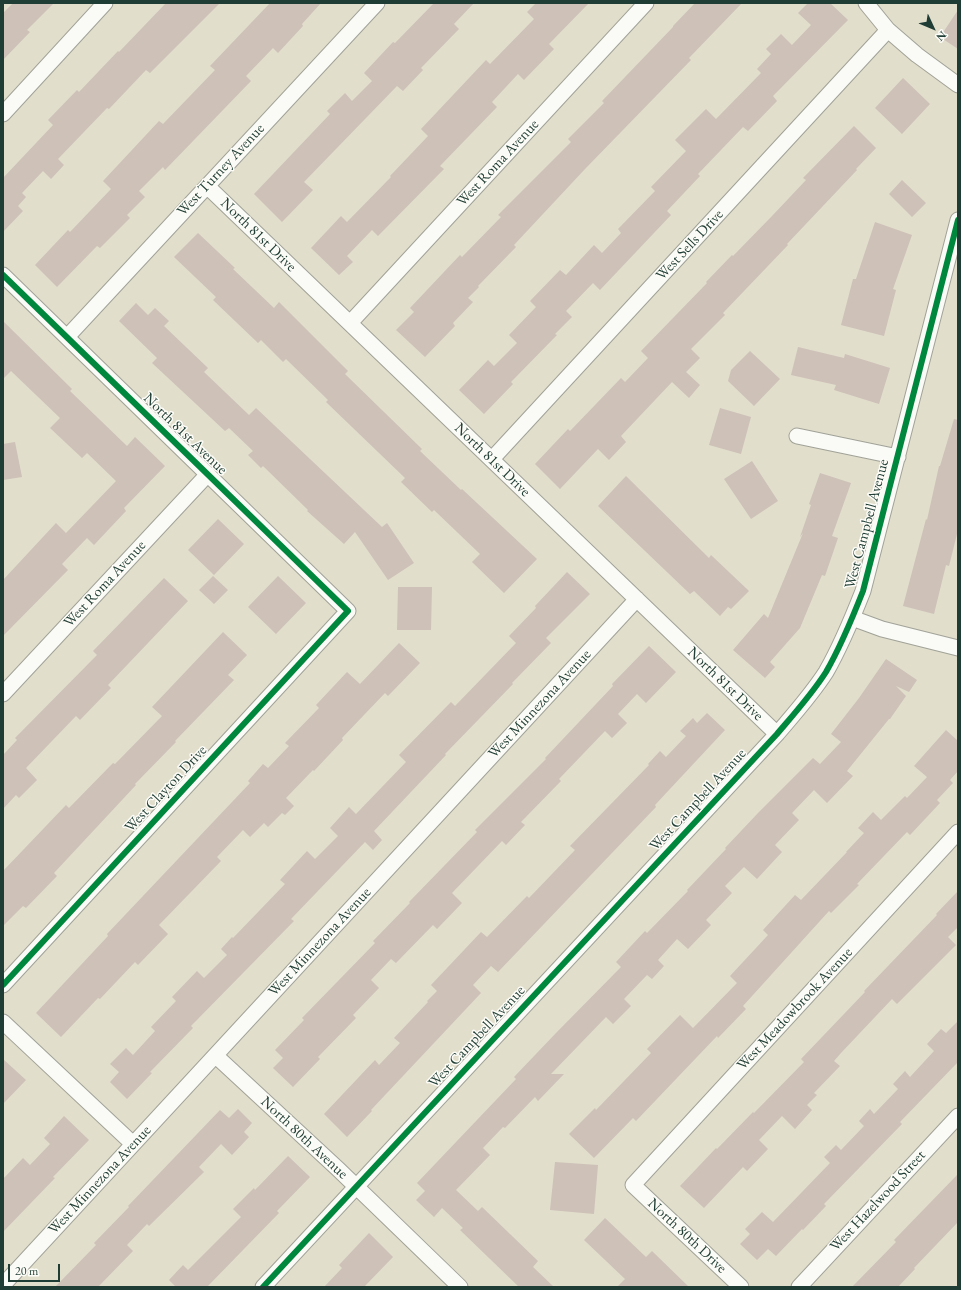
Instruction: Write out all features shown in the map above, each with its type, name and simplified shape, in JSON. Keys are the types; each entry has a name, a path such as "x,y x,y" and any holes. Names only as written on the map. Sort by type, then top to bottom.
{"street":[{"path":"3,114 105,3"},
{"name":"West Turney Avenue","path":"67,337 376,3"},
{"name":"West Roma Avenue","path":"350,323 646,3"},
{"path":"866,3 888,30 917,55 958,85"},
{"name":"West Sells Drive","path":"492,459 888,30"},
{"name":"North 81st Drive","path":"207,186 777,734"},
{"name":"West Campbell Avenue","path":"262,1287 777,734 802,705 826,672 839,648 863,591 958,220"},
{"name":"North 81st Avenue","path":"3,275 348,611"},
{"path":"797,436 898,457"},
{"name":"West Roma Avenue","path":"3,694 208,474"},
{"name":"West Minnezona Avenue","path":"3,1285 637,599"},
{"name":"West Clayton Drive","path":"3,985 348,611"},
{"path":"852,618 882,629 958,648"},
{"name":"West Meadowbrook Avenue","path":"633,1185 958,832"},
{"path":"3,1022 134,1144"},
{"name":"North 80th Avenue","path":"216,1056 338,1169 460,1287"},
{"name":"West Hazelwood Street","path":"799,1287 958,1116"},
{"name":"North 80th Drive","path":"633,1185 742,1287"}],"building":[{"path":"13,3 54,3 27,30 30,32 3,60 3,13"},
{"path":"166,3 220,3 150,73 146,70 58,159 64,165 51,179 43,171 22,193 26,197 18,206 23,211 3,232 3,178 53,125 48,120 77,90 79,92"},
{"path":"270,3 321,3 302,24 303,26 278,53 273,48 246,76 251,81 165,170 163,167 139,191 145,197 127,215 130,218 100,248 97,246 57,287 35,265 68,230 70,232 111,189 103,181 159,121 163,124 215,70 210,66"},
{"path":"434,3 474,3 454,24 459,29 421,68 423,70 403,91 397,86 304,182 313,190 282,222 254,194 330,114 327,111 345,93 352,101 372,81 364,73 393,42 395,43"},
{"path":"536,3 589,3 549,44 554,49 524,80 518,74 492,102 497,107 440,166 444,169 378,236 372,230 347,256 353,262 339,275 311,248 341,216 347,222 391,177 390,176 428,136 421,129 486,60 490,64 534,19 527,12"},
{"path":"695,3 742,3 689,58 691,60 585,169 514,245 516,247 468,298 473,302 453,323 455,326 425,357 396,330 414,312 410,308 460,255 462,257 501,217 498,215 571,142 568,139 604,103 602,101"},
{"path":"808,3 830,3 848,20 773,96 777,101 748,131 743,127 698,174 700,176 667,211 671,215 600,290 593,283 566,311 572,317 555,334 557,335 511,382 513,384 484,414 459,390 488,360 494,366 517,343 509,335 536,307 530,301 560,270 566,275 594,245 602,253 621,233 618,229 655,191 651,187 686,151 675,140 706,109 716,119 761,73 757,69 771,54 766,49 781,34 792,45 811,25 798,13"},
{"path":"958,10 958,49 940,37"},
{"path":"903,78 930,104 902,134 875,108"},
{"path":"854,126 876,148 787,244 788,245 723,313 725,315 691,349 700,358 686,372 700,385 689,398 672,382 621,436 626,442 609,460 598,449 560,489 535,464 568,429 570,431 621,378 625,382 648,358 641,351 732,255 733,256 772,216 806,180 803,178"},
{"path":"902,180 926,203 912,217 889,194"},
{"path":"875,222 912,235 893,289 896,290 884,336 841,325 853,279 856,279"},
{"path":"198,233 274,308 279,302 348,371 345,374 422,449 420,451 537,559 504,593 472,562 480,554 434,510 432,512 401,482 405,478 326,402 328,400 286,359 283,362 261,340 258,343 213,300 216,297 174,257"},
{"path":"136,303 148,315 155,308 169,321 164,326 208,368 204,372 249,415 256,408 382,527 387,523 414,563 388,580 355,532 344,544 307,511 308,510 263,466 261,468 248,455 253,451 229,428 225,431 152,363 157,358 119,321"},
{"path":"3,321 72,389 70,391 127,446 135,437 165,466 124,508 126,511 94,545 87,538 62,564 68,570 3,636 3,580 56,523 66,533 116,481 87,453 82,458 50,428 60,418 11,371 3,379"},
{"path":"798,347 844,358 845,354 890,368 879,404 834,390 836,385 791,375"},
{"path":"750,351 780,379 754,406 728,381 731,370"},
{"path":"720,408 751,417 741,454 709,445"},
{"path":"954,419 958,420 958,530 949,566 946,565 934,614 903,606 926,519 927,520 939,466"},
{"path":"15,442 22,477 3,480 3,444"},
{"path":"752,461 778,501 751,519 724,479"},
{"path":"820,473 851,483 832,536 838,538 825,576 822,575 800,628 770,662 775,667 765,678 733,650 764,614 768,618 803,533 800,537 811,505 809,504"},
{"path":"626,476 709,558 711,555 749,591 731,609 728,607 720,616 694,591 690,594 598,506"},
{"path":"218,519 244,544 214,575 188,550"},
{"path":"567,572 590,594 546,638 551,643 374,831 382,840 373,850 365,842 291,919 294,921 191,1026 193,1028 150,1072 152,1073 127,1099 110,1082 119,1072 110,1064 126,1048 133,1055 155,1031 151,1027 176,1001 172,997 197,971 204,978 227,955 221,949 285,884 280,880 307,851 315,859 338,836 330,828 349,807 356,814 406,762 399,755 451,702 455,706 516,643 509,636 536,608 535,606"},
{"path":"213,576 228,590 214,604 199,590"},
{"path":"278,576 306,603 276,634 248,607"},
{"path":"164,578 188,601 108,685 111,688 80,720 76,716 26,768 37,780 19,798 16,795 3,809 3,755 17,740 15,738 97,655 93,651"},
{"path":"398,587 432,587 431,630 397,630"},
{"path":"223,632 247,655 228,675 234,680 175,741 176,742 135,784 136,785 54,873 57,876 26,908 23,906 3,926 3,871 66,805 69,808 162,716 152,707"},
{"path":"399,643 420,663 388,696 385,693 342,738 343,740 314,771 313,770 286,798 294,806 285,815 282,813 268,827 264,823 250,837 243,830 217,857 221,861 159,925 168,934 138,965 135,962 61,1037 36,1013 108,936 107,934 250,783 248,781 263,764 268,768 289,746 285,743 319,708 316,705 347,672 360,684"},
{"path":"649,646 676,672 646,703 637,694 618,714 627,723 612,738 605,731 559,779 561,781 521,822 525,825 506,845 502,841 452,893 462,903 437,929 433,925 396,963 391,959 371,980 379,988 353,1015 356,1018 318,1057 320,1059 293,1087 273,1068 283,1058 275,1050 304,1020 302,1018 375,943 373,941 410,903 409,902 477,832 475,830 546,759 545,758 613,686 612,684"},
{"path":"886,659 917,680 909,692 896,686 906,696 890,719 847,771 853,776 827,803 814,790 792,813 799,820 775,845 782,852 757,879 744,867 725,886 732,893 706,920 711,925 688,949 677,939 658,960 664,966 652,979 647,975 624,999 631,1006 613,1024 606,1017 551,1074 564,1074 538,1101 535,1097 483,1148 490,1155 456,1190 478,1211 482,1207 538,1261 533,1267 554,1287 519,1287 460,1230 463,1228 442,1208 434,1217 416,1200 425,1191 417,1183 516,1079 514,1077 621,967 616,962 645,931 647,933 688,891 687,890 758,813 813,758 820,764 841,742 831,734 859,698"},
{"path":"707,713 725,730 655,805 656,807 498,972 491,966 473,985 481,993 347,1137 324,1114 375,1060 379,1065 400,1043 394,1038 437,991 431,985 481,932 487,937 527,896 529,898 575,850 570,846 649,765 648,764 660,751 666,757 686,736 680,731 693,718 697,723"},
{"path":"946,730 958,741 958,771 950,780 953,783 937,800 940,803 910,835 907,832 857,884 859,885 831,913 829,911 743,1006 746,1009 718,1038 717,1036 636,1121 633,1118 594,1158 569,1134 595,1108 596,1110 651,1053 647,1049 680,1015 693,1028 737,983 730,976 768,935 763,930 795,895 801,900 847,852 864,833 858,828 873,812 881,820 905,796 907,798 927,777 914,766"},
{"path":"958,891 958,927 948,937 956,945 897,1004 892,999 834,1061 840,1066 814,1093 817,1095 807,1105 812,1110 795,1129 782,1116 759,1140 768,1149 747,1171 743,1167 704,1208 680,1186 716,1148 717,1149 753,1112 754,1113 804,1062 801,1059"},
{"path":"958,1021 958,1062 900,1122 902,1124 824,1204 826,1206 803,1230 802,1229 776,1256 768,1249 757,1260 740,1244 750,1234 745,1229 762,1212 773,1222 830,1163 824,1157 836,1145 841,1150 864,1126 859,1121 870,1109 874,1114 898,1089 893,1084 905,1071 910,1077 934,1051 927,1044 941,1029 946,1033"},
{"path":"3,1059 26,1080 3,1104"},
{"path":"238,1109 252,1123 244,1132 249,1137 232,1155 221,1144 199,1167 204,1172 149,1226 147,1224 127,1245 133,1251 98,1287 55,1287 96,1245 94,1243 129,1207 128,1206 220,1110 229,1118"},
{"path":"64,1116 89,1140 3,1232 3,1179 23,1158 30,1165 50,1144 44,1138"},
{"path":"288,1156 310,1177 277,1211 279,1213 207,1287 176,1287 169,1280 183,1265 188,1270 241,1217 233,1209 254,1188 255,1190"},
{"path":"555,1162 598,1165 594,1214 550,1210"},
{"path":"958,1174 958,1222 914,1268 915,1269 898,1287 852,1287 896,1242 894,1240"},
{"path":"605,1218 646,1257 652,1251 689,1287 617,1287 625,1279 584,1240"},
{"path":"369,1233 393,1257 364,1287 324,1287 342,1268 339,1265"}],"cycle path":[{"path":"263,1287 777,734 821,680 841,642 863,591 958,220"},
{"path":"3,275 348,611 3,985"}]}
